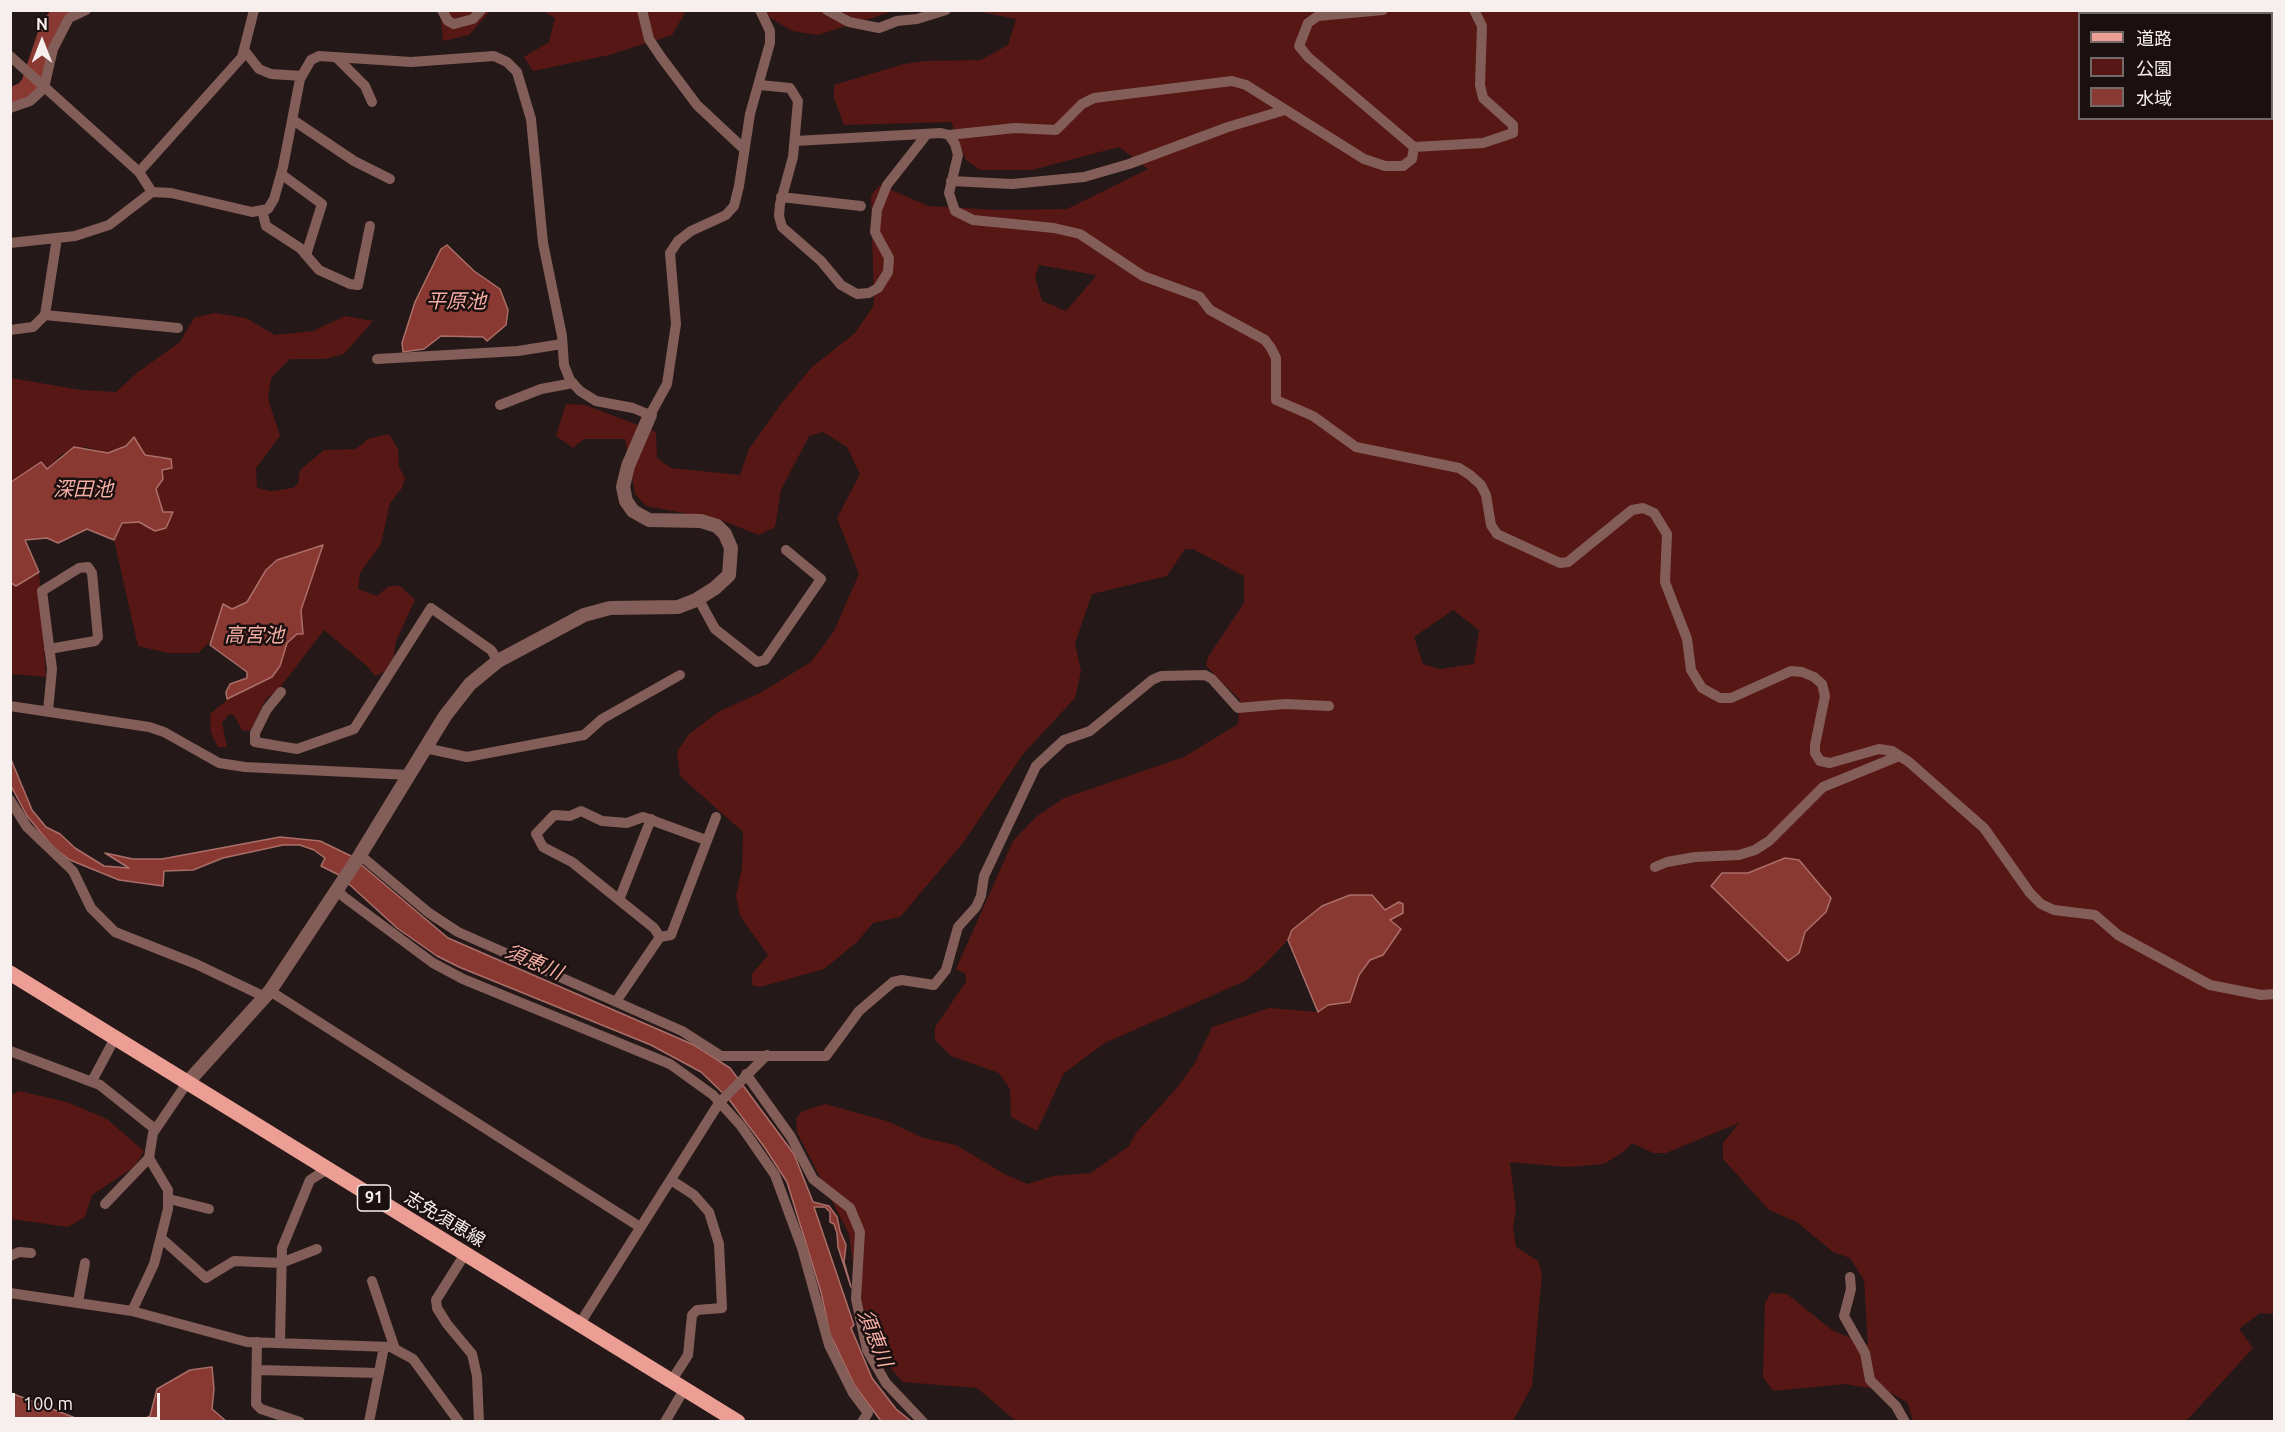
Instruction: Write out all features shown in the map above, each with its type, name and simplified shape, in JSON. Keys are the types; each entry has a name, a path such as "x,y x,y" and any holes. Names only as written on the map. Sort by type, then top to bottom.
{"main road":[{"name":"志免須恵線","path":"10,973 738,1422"}],"street":[{"path":"10,108 30,101 44,88 53,49 69,18 86,10"},
{"path":"139,172 242,57 254,10"},
{"path":"442,10 448,21 454,24 473,19 481,10"},
{"path":"642,10 649,39 661,57 697,105 744,149"},
{"path":"105,1204 149,1158 154,1129 187,1083 267,994 410,775 455,700 470,684 498,661 592,613 609,608 678,607 715,588 729,575 731,548 725,534 717,526 701,521 649,520 633,511 626,501 623,487 628,466 650,415 667,384 676,324 670,253 678,241 691,231 726,215 734,206 750,114 760,85 771,31 760,10"},
{"path":"827,10 849,22 879,28 897,21 917,19 946,10"},
{"path":"1383,10 1318,16 1308,22 1299,46 1308,57 1414,147 1483,143 1513,133 1513,125 1508,119 1483,98 1480,85 1482,26 1474,10"},
{"path":"243,50 259,69 271,74 302,76"},
{"path":"10,56 139,172 152,192"},
{"path":"10,243 75,237 109,225 152,192 171,193 252,212 268,209 274,199 281,174 302,76 311,60 319,56 411,62 494,56 507,62 517,72 531,118 543,243 564,365 573,383 597,401 633,408 650,415"},
{"path":"337,58 365,86 372,102"},
{"path":"795,141 941,133 949,135 1015,128 1056,130 1082,104 1094,98 1201,82 1232,81 1246,85 1346,150 1385,166 1403,166 1412,159 1414,147"},
{"path":"760,85 790,88 795,94 798,110 795,141 779,216 782,227 821,261 848,291 857,294 869,293 878,288 888,272 889,258 875,232 877,210 888,185 927,134"},
{"path":"951,181 1012,184 1084,177 1129,164 1228,127 1286,110"},
{"path":"293,120 354,160 390,179"},
{"path":"949,135 956,144 958,155 951,181 950,203 955,211 973,220 1054,228 1080,234 1143,276 1200,297 1210,310 1265,340 1271,348 1276,358 1276,400 1313,416 1356,447 1459,468 1481,485 1486,495 1491,525 1497,534 1560,562 1568,562 1632,510 1642,508 1654,513 1667,534 1665,582 1687,639 1690,670 1702,688 1720,698 1731,698 1791,671 1802,672 1822,684 1825,696 1815,745 1815,753 1820,761 1830,763 1879,749 1892,751 1984,828 2041,904 2054,910 2095,915 2118,935 2210,985 2261,995 2274,994"},
{"path":"281,174 322,204 306,255"},
{"path":"782,197 861,206"},
{"path":"262,210 266,226 300,248 319,270 350,284 358,285 370,226"},
{"path":"10,330 33,327 45,315 57,238"},
{"path":"45,315 178,328"},
{"path":"377,359 518,351 562,344"},
{"path":"500,405 541,389 573,383"},
{"path":"698,598 715,629 758,662 765,660 821,579 786,550"},
{"path":"48,711 52,669 49,649 42,591 79,568 88,567 92,573 98,637 95,641 49,649"},
{"path":"281,692 267,709 255,733 255,742 297,749 354,729 431,609 491,650 498,661"},
{"path":"425,748 467,757 584,735 602,719 680,675"},
{"path":"358,856 429,913 458,932 682,1031 722,1056 826,1056 860,1011 893,982 902,980 934,985 946,970 958,927 976,907 981,896 984,876 1036,766 1064,740 1090,731 1101,724 1152,680 1161,676 1205,675 1212,679 1238,708 1285,705 1329,706"},
{"path":"10,706 149,727 164,732 219,763 245,767 410,775"},
{"path":"1655,867 1676,860 1739,855 1755,850 1769,840 1823,787 1899,756"},
{"path":"10,800 27,827 74,871 91,908 115,932 267,994 640,1227"},
{"path":"660,936 654,928 572,862 543,847 536,834 554,815 570,816 575,811 581,811 602,821 627,823 644,817 706,840"},
{"path":"616,1000 660,936 670,935 716,817"},
{"path":"619,900 651,819"},
{"path":"339,886 344,897 433,963 463,979 670,1064 683,1071 719,1103 741,1126 775,1175 798,1239 829,1345 849,1386 868,1413 862,1422"},
{"path":"92,1081 115,1038"},
{"path":"10,1051 92,1081 154,1129"},
{"path":"579,1325 719,1103 767,1055"},
{"path":"744,1076 791,1137 813,1179 850,1208 860,1232 856,1299 867,1350 886,1383 923,1422"},
{"path":"132,1311 154,1264 169,1199 168,1190 149,1158"},
{"path":"280,1342 281,1263 285,1239 310,1180 326,1170"},
{"path":"665,1422 688,1355 692,1315 697,1310 722,1308 719,1244 709,1212 694,1195 671,1180"},
{"path":"169,1199 209,1209"},
{"path":"161,1238 206,1278 234,1262 281,1263 317,1250"},
{"path":"10,1256 19,1252 31,1253"},
{"path":"465,1254 436,1300 437,1308 447,1324 472,1354 477,1376 479,1422"},
{"path":"78,1302 85,1263"},
{"path":"1850,1276 1851,1289 1844,1316 1865,1353 1870,1380 1896,1406 1905,1422"},
{"path":"369,1422 379,1373 389,1348 372,1281"},
{"path":"10,1293 132,1311 218,1335 257,1342 389,1348 403,1352 418,1365 459,1422"},
{"path":"257,1342 256,1404 261,1409 300,1422"},
{"path":"257,1370 379,1373"}],"green space":[{"path":"440,11 490,11 469,35 443,41"},
{"path":"543,11 686,11 672,35 609,55 533,71 524,57 549,42 555,18"},
{"path":"759,11 894,11 818,35 792,31"},
{"path":"976,11 2274,11 2274,1314 2260,1313 2239,1329 2253,1348 2189,1418 2184,1421 1913,1421 1907,1402 1887,1391 1845,1384 1773,1391 1763,1377 1765,1303 1771,1293 1787,1294 1832,1330 1868,1345 1864,1280 1850,1258 1833,1252 1797,1222 1769,1210 1723,1159 1723,1143 1739,1123 1666,1153 1653,1153 1632,1143 1623,1152 1604,1164 1567,1167 1510,1162 1516,1210 1513,1227 1516,1247 1538,1261 1542,1273 1532,1386 1513,1421 1016,1421 977,1388 903,1382 872,1348 859,1303 849,1234 797,1132 796,1119 801,1112 825,1104 887,1121 924,1138 956,1145 1006,1175 1028,1184 1053,1176 1091,1173 1129,1146 1136,1133 1176,1089 1195,1063 1212,1027 1269,1008 1318,1012 1328,1005 1350,1002 1359,975 1370,960 1383,955 1401,929 1390,920 1398,902 1385,910 1350,895 1292,930 1288,940 1245,981 1105,1043 1064,1073 1037,1131 1011,1117 1010,1089 999,1073 951,1056 935,1040 935,1027 966,982 966,974 956,969 1013,841 1037,816 1064,798 1184,757 1238,724 1240,700 1206,666 1208,657 1244,603 1244,576 1193,549 1185,549 1167,576 1092,594 1075,643 1081,671 1075,698 1023,754 963,843 900,917 873,923 857,942 824,969 760,987 752,985 752,974 768,955 740,916 736,896 742,868 743,832 680,776 677,752 689,734 720,711 760,693 811,662 834,631 859,574 837,518 860,474 847,447 823,432 809,436 781,490 775,527 759,535 721,520 646,506 635,494 625,439 584,439 573,448 556,436 566,404 585,405 656,432 657,458 671,468 740,475 749,449 781,404 812,367 855,333 874,305 871,195 880,185 928,206 997,210 1067,209 1148,169 1119,147 1032,170 980,170 966,160 951,122 844,125 834,98 834,85 904,64 925,61 981,60 1008,45 1016,19","holes":["1039,265 1096,275 1096,276 1066,311 1042,301 1035,277","1453,610 1479,630 1474,664 1440,669 1423,664 1414,637"]},
{"path":"214,313 246,318 275,335 313,331 345,316 373,321 344,354 325,359 290,359 271,378 268,399 280,436 256,468 257,488 271,491 293,488 298,484 300,470 324,450 356,449 368,439 389,434 398,449 399,467 405,478 402,488 390,503 381,544 360,573 358,589 377,596 389,586 400,586 415,600 396,641 393,659 386,671 375,676 368,667 324,630 279,689 266,699 250,731 242,730 234,715 229,714 222,723 227,747 218,747 211,733 210,714 236,693 272,677 280,666 287,643 301,628 301,610 322,546 277,560 266,570 247,602 232,609 223,605 212,640 198,653 168,653 138,646 114,540 122,523 139,522 155,531 172,512 163,512 156,489 163,479 145,455 126,446 108,453 86,447 62,454 47,469 41,462 11,482 11,378 81,390 116,392 138,372 180,342 194,318"},
{"path":"39,572 46,677 11,674 10,583 16,586"},
{"path":"19,1091 67,1102 107,1119 144,1151 134,1167 92,1195 85,1217 68,1227 11,1219 11,1095"}],"water":[{"name":"平原池","path":"447,245 474,271 500,289 508,310 506,325 487,341 483,337 441,336 424,349 403,352 402,343 415,302 441,249"},
{"name":"深田池","path":"134,437 145,455 171,459 172,468 162,470 163,479 156,489 163,512 173,512 166,528 155,531 139,522 122,523 114,540 87,529 58,543 47,538 25,540 39,572 16,586 11,583 11,482 41,462 47,469 74,447 108,453 126,446"},
{"name":"高宮池","path":"323,545 301,610 303,634 297,634 287,643 280,666 272,677 227,699 226,692 230,684 247,678 247,672 210,645 223,604 232,609 247,602 266,570 277,560"},
{"path":"10,757 32,810 46,827 60,834 75,848 104,866 129,868 105,853 133,859 162,859 280,837 320,841 351,856 448,938 694,1045 730,1068 794,1154 813,1202 829,1206 837,1217 846,1245 844,1262 851,1287 838,1247 837,1233 834,1224 830,1222 830,1212 825,1207 814,1207 854,1325 851,1328 872,1378 896,1409 911,1421 881,1421 855,1386 830,1334 821,1292 787,1182 728,1098 701,1072 651,1045 437,956 397,928 339,875 321,866 325,858 314,850 300,845 283,845 223,858 193,870 164,871 163,886 119,880 70,860 53,847 27,816 11,786"},
{"path":"1785,858 1799,860 1831,898 1826,912 1805,932 1799,953 1788,961 1711,886 1722,873 1748,873"},
{"path":"1350,895 1372,895 1385,910 1399,902 1403,904 1403,913 1390,920 1401,929 1383,955 1370,960 1359,975 1350,1002 1328,1005 1318,1012 1288,940 1292,930 1322,906"},
{"path":"212,1367 214,1389 212,1409 226,1421 141,1421 150,1416 157,1389 190,1370"},
{"path":"11,1393 83,1421 11,1421"}],"waterway":[{"path":"10,97 24,91 30,84 49,27 63,10"}],"water label":[{"name":"須恵川","path":"534,962"},
{"name":"須恵川","path":"875,1338"}]}
